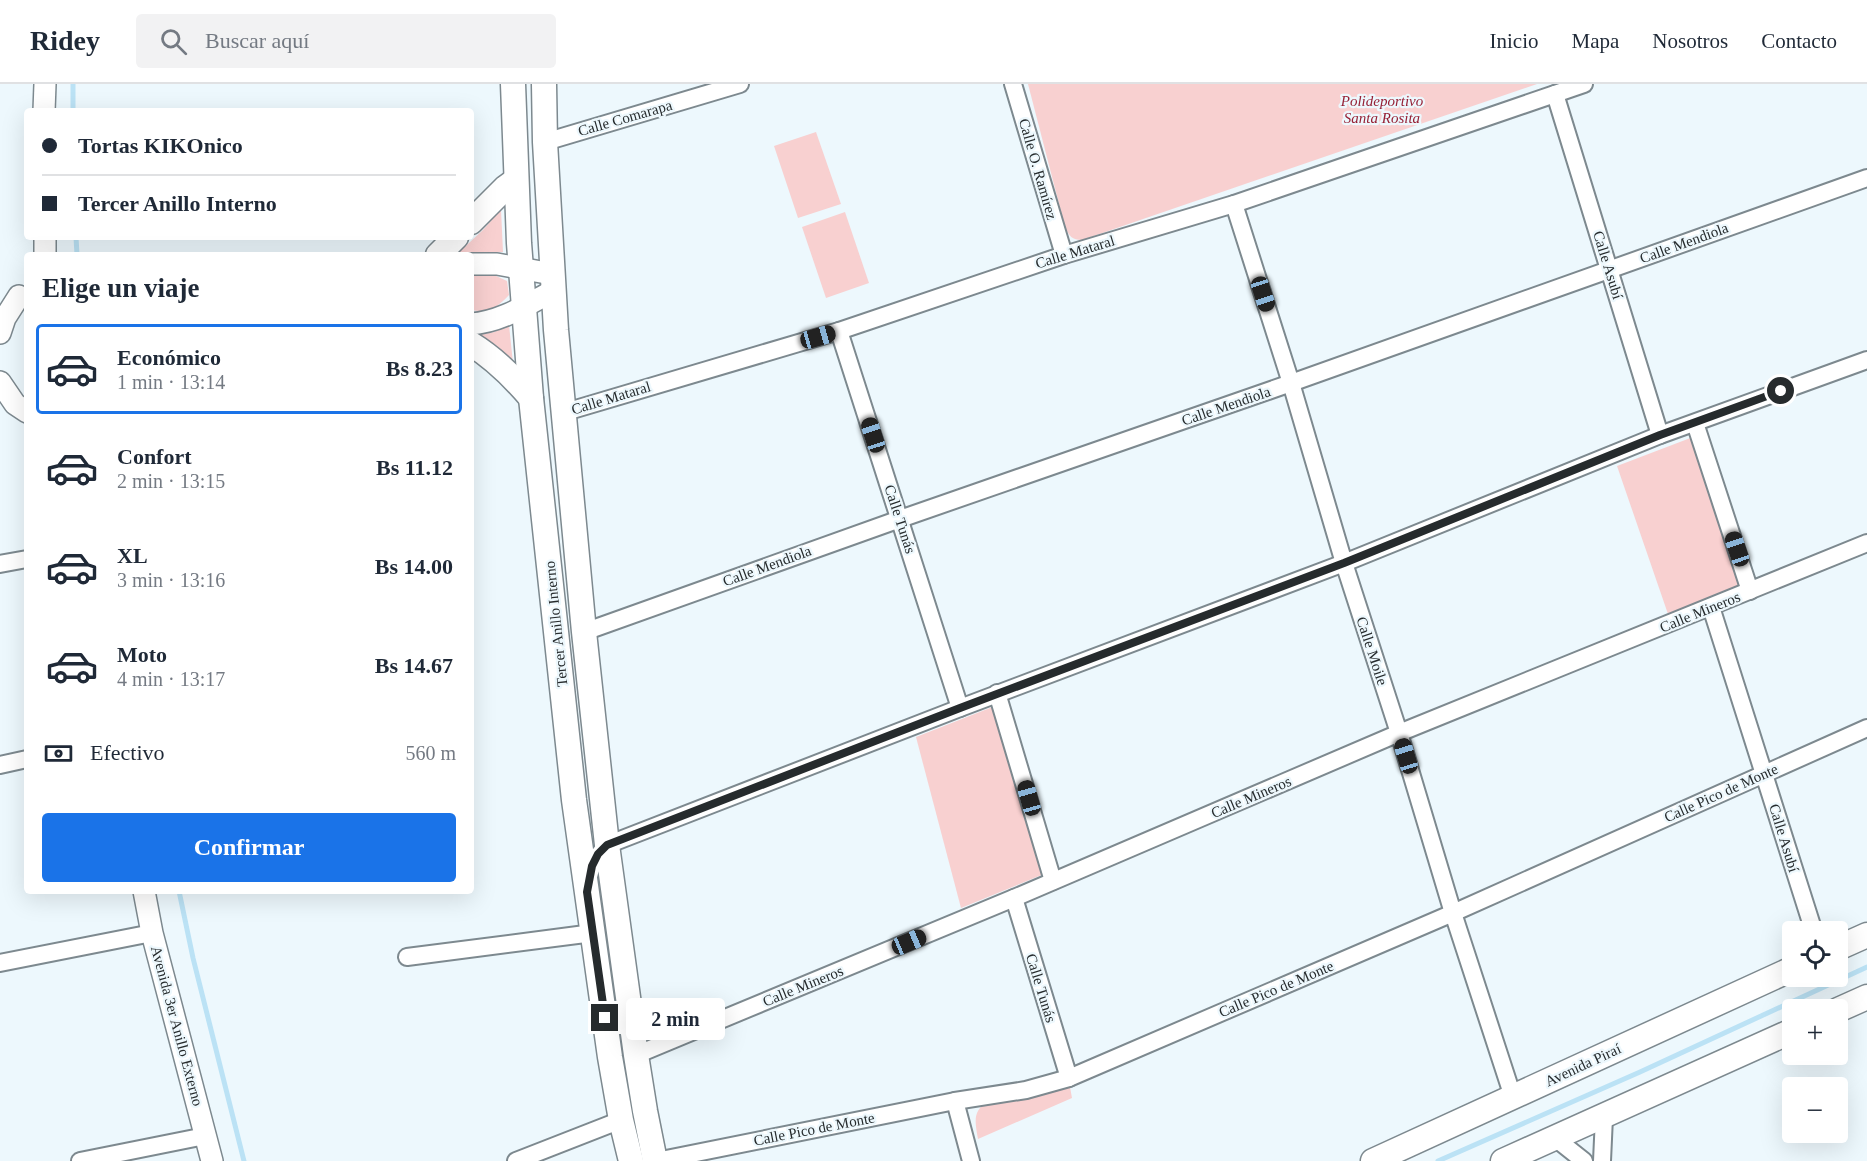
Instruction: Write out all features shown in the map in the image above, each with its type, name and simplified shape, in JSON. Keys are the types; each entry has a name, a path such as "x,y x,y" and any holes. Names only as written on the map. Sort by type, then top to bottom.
{"main road":[{"name":"Tercer Anillo Interno","path":"513,84 521,268 531,398 574,800 610,1057 631,1161"},
{"path":"520,84 529,119 545,142"},
{"name":"Tercer Anillo Interno","path":"544,84 545,142 562,413 584,632 607,845 636,1055 656,1161"},
{"path":"474,219 516,180"},
{"path":"441,252 453,240"},
{"path":"474,346 512,378 531,398"},
{"path":"1848,944 1867,935"},
{"name":"Avenida Piraí","path":"1373,1161 1405,1155 1513,1097 1782,974"},
{"path":"1848,1005 1867,996"},
{"path":"1503,1161 1782,1036"},
{"path":"610,1057 620,1054 624,1056 645,1111"}],"street":[{"path":"44,108 45,84"},
{"name":"Calle Comarapa","path":"545,142 740,84"},
{"name":"Calle O. Ramírez","path":"1013,84 1064,255"},
{"name":"Calle Mataral","path":"562,413 839,331 1064,255 1234,204 1584,84"},
{"name":"Calle Asubí","path":"1555,94 1660,435"},
{"name":"Calle Mendiola","path":"584,632 1867,178"},
{"name":"Calle Moile","path":"1234,204 1453,913 1513,1097"},
{"path":"474,264 497,264 521,268 553,283 524,306 503,316 474,324"},
{"path":"0,308 23,294"},
{"path":"0,333 5,318 23,294"},
{"name":"Calle Tunás","path":"839,331 960,708"},
{"path":"587,892 592,866 598,854 607,845 998,693 1344,563 1660,435 1867,360"},
{"path":"0,382 14,406"},
{"path":"1695,423 1750,591"},
{"name":"Calle Mineros","path":"636,1055 1014,898 1399,733 1867,543"},
{"path":"0,564 24,560"},
{"name":"Calle Asubí","path":"1711,607 1811,921"},
{"path":"998,693 1053,881"},
{"name":"Calle Pico de Monte","path":"656,1161 956,1101 1026,1090 1069,1078 1453,913 1867,728"},
{"path":"0,765 24,760"},
{"path":"574,800 584,828 594,838 607,845"},
{"name":"Avenida 3er Anillo Externo","path":"145,894 152,933 212,1161"},
{"name":"Calle Tunás","path":"1014,898 1069,1078"},
{"path":"0,963 152,933"},
{"path":"407,957 593,933"},
{"path":"956,1101 971,1161"},
{"path":"1602,1161 1604,1116"},
{"path":"516,1161 621,1120"},
{"path":"80,1161 205,1136"},
{"path":"1555,1138 1584,1161"}],"green space":[{"name":"Polideportivo Santa Rosita","path":"1028,84 1537,84 1082,240 1071,237 1065,227"},
{"path":"816,132 841,204 798,218 774,146"},
{"path":"501,209 503,252 459,252 474,240"},
{"path":"845,212 869,283 826,298 802,227"},
{"path":"474,275 494,275 507,281 509,295 492,308 474,310"},
{"path":"509,325 513,363 479,335 494,332"},
{"path":"1693,437 1741,586 1668,614 1617,466"},
{"path":"995,706 1044,874 961,908 916,737"},
{"path":"1070,1087 1072,1098 978,1139 977,1112 989,1101"}],"waterway":[{"path":"73,84 73,108"},
{"path":"76,240 77,252"},
{"path":"180,894 193,958 244,1161"},
{"path":"1438,1161 1640,1072 1867,967"}],"route":[{"path":"605,1018 587,892 592,866 598,854 607,845 960,708 1344,563 1660,435 1781,391"}]}
